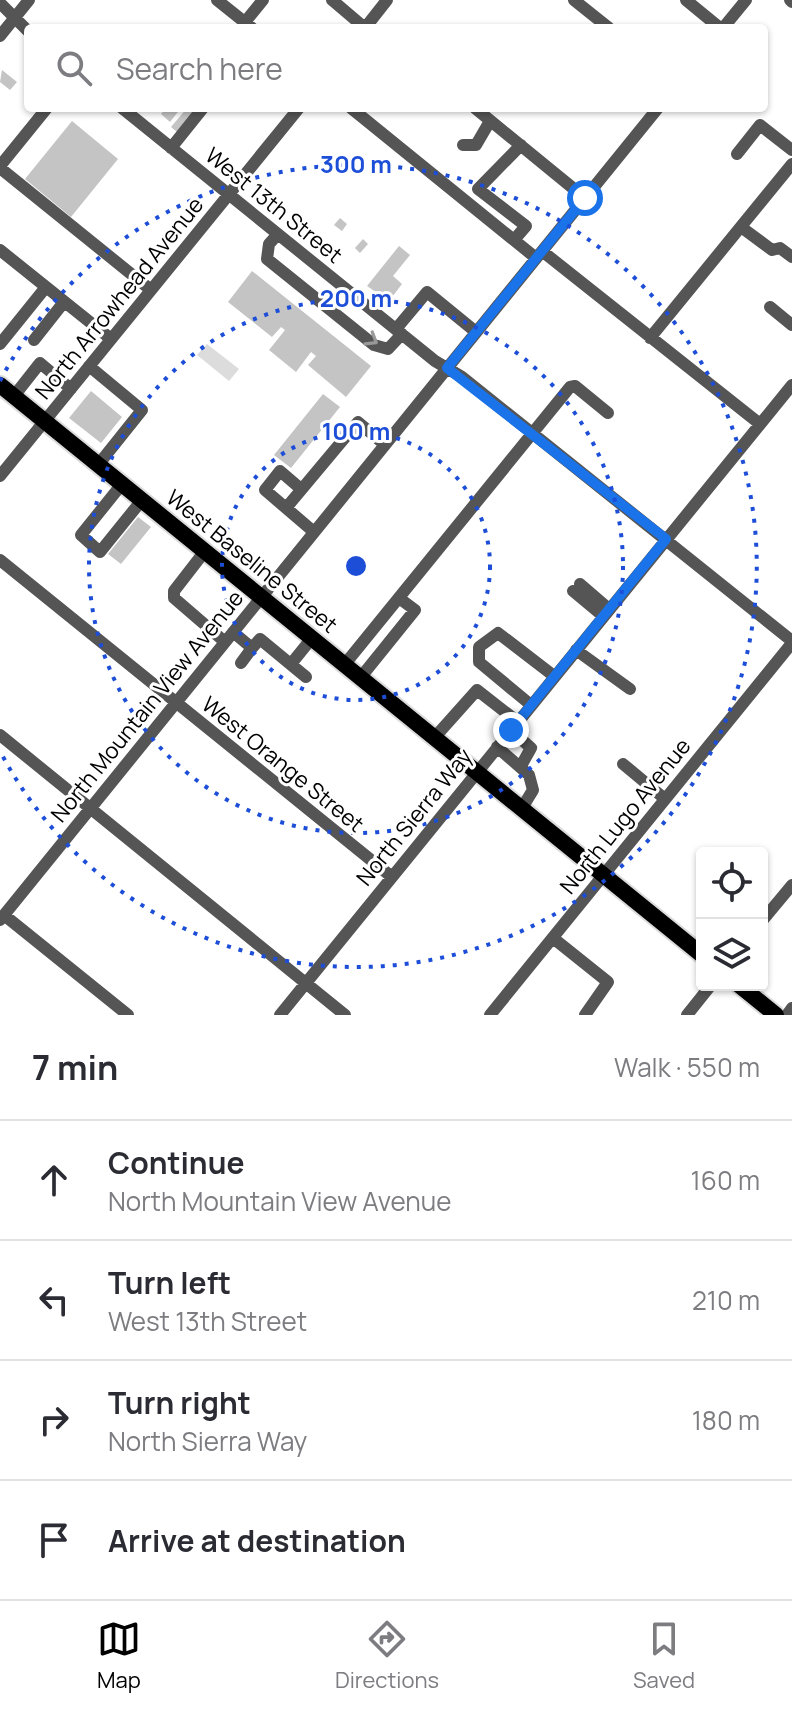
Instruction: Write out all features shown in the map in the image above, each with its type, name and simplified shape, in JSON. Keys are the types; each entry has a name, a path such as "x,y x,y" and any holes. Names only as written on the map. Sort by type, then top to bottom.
{"main road":[{"name":"West Baseline Street","path":"4,390 696,950"},
{"path":"746,991 776,1015"}],"street":[{"path":"0,36 29,0"},
{"path":"217,0 247,24"},
{"path":"249,24 263,0"},
{"path":"332,0 366,24"},
{"path":"370,24 387,0"},
{"path":"574,0 604,24"},
{"path":"686,0 716,24"},
{"path":"725,24 746,0"},
{"path":"0,3 24,27"},
{"path":"44,112 0,167 151,290"},
{"name":"West 13th Street","path":"127,112 399,332 535,435 792,642"},
{"path":"171,148 200,112"},
{"name":"North Arrowhead Avenue","path":"2,470 296,112"},
{"path":"356,112 514,240 539,254 760,424"},
{"path":"480,112 585,198"},
{"name":"North Mountain View Avenue","path":"2,917 655,112"},
{"path":"463,145 476,145 490,121"},
{"path":"737,154 760,125 792,150"},
{"path":"467,202 521,145"},
{"path":"650,338 792,164"},
{"path":"447,186 456,175"},
{"path":"478,189 526,226 514,240"},
{"path":"741,227 772,250 780,248 792,257"},
{"path":"278,234 269,244 267,259 374,345 388,349 427,292 476,332"},
{"path":"2,255 111,339"},
{"path":"0,344 46,287"},
{"path":"34,340 64,302"},
{"path":"770,307 792,325"},
{"path":"4,390 40,363 71,389"},
{"path":"89,366 142,410 98,465"},
{"name":"North Sierra Way","path":"280,1015 792,385"},
{"path":"345,664 535,435 570,387 575,386 608,413"},
{"path":"286,508 358,422 385,445"},
{"path":"301,489 280,471 265,490 314,532"},
{"path":"122,484 81,535 100,552 142,500"},
{"path":"205,551 174,591 174,598 229,637 252,648"},
{"name":"West Orange Street","path":"0,560 392,877"},
{"path":"577,588 606,613"},
{"path":"361,677 415,610 399,598"},
{"path":"531,705 479,662 479,647 498,633 554,676"},
{"path":"291,664 312,638"},
{"path":"241,663 260,639 306,677"},
{"name":"North Lugo Avenue","path":"490,1015 792,642"},
{"path":"576,650 630,689"},
{"path":"435,737 477,690 514,726 531,748 521,766"},
{"path":"0,735 345,1015"},
{"path":"497,747 529,775 533,790 522,808"},
{"path":"623,764 665,799"},
{"path":"764,919 792,885"},
{"path":"2,917 128,1015"},
{"path":"553,938 608,982 585,1015"},
{"path":"687,1015 706,991"},
{"path":"787,1015 792,1008"}],"shaded area":[{"path":"207,344 239,369 229,381 197,355"}],"building":[{"path":"2,70 17,82 10,90 0,82"},
{"path":"163,112 178,112 170,122 161,114"},
{"path":"184,112 194,112 177,132 171,127"},
{"path":"72,121 118,159 71,217 25,179"},
{"path":"340,218 347,224 342,231 334,225"},
{"path":"363,239 368,244 360,253 355,248"},
{"path":"399,246 410,255 393,276 402,284 389,301 367,286"},
{"path":"252,271 371,366 346,397 308,365 316,356 311,352 296,372 269,350 285,330 281,327 272,337 228,302"},
{"path":"91,391 122,417 101,443 69,418"},
{"path":"323,394 340,407 291,468 274,455"},
{"path":"138,517 151,527 121,564 108,554"}],"route":[{"path":"511,730 666,539 447,368 585,198"}]}
